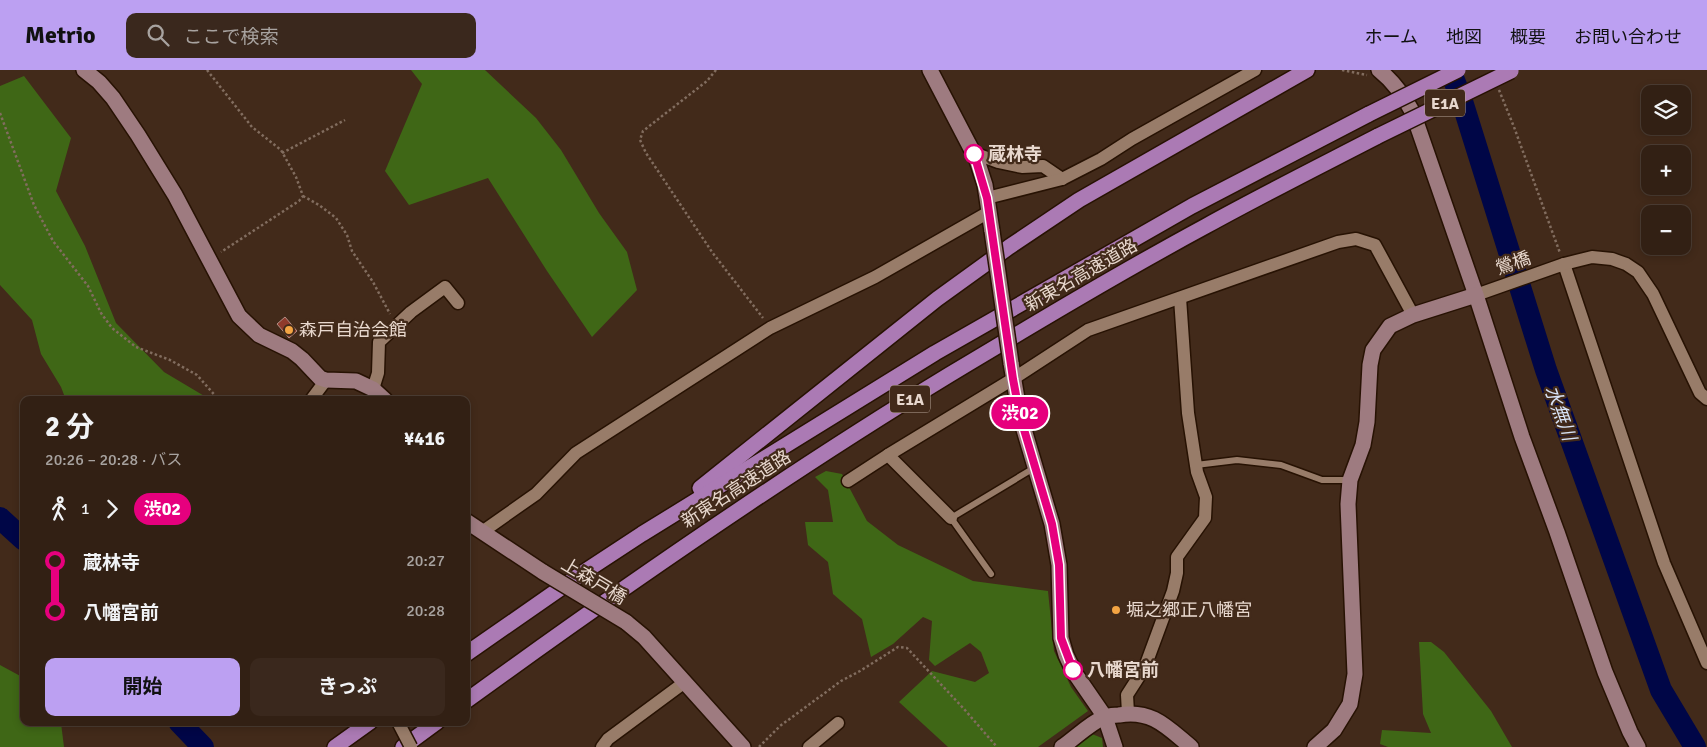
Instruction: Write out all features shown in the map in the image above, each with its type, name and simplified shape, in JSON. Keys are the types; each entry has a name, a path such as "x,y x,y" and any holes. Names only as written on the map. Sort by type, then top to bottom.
{"highway":[{"name":"新東名高速道路","path":"470,651 642,534 935,353 1192,206 1458,70"},
{"name":"新東名高速道路","path":"470,698 667,558 796,472 947,376 1206,225 1378,136 1512,70"},
{"path":"642,534 938,299 1009,247 1079,200 1302,73"},
{"path":"340,743 364,726"},
{"path":"403,747 432,726"}],"street":[{"path":"84,70 99,82 138,135 175,195 239,316 259,335 292,351 320,378 356,382 373,389 381,396"},
{"path":"930,70 974,152 980,168 988,205 1020,416 1052,524 1059,565 1061,638 1074,672 1115,747"},
{"path":"482,532 536,494 576,452 770,328 875,277 988,205 1062,178 1101,159 1255,70"},
{"path":"1379,70 1388,77 1403,96 1413,114 1481,293 1522,437 1605,672 1638,747"},
{"path":"974,152 1006,164 1022,167 1043,166 1062,178"},
{"path":"848,481 1013,379 1088,330 1338,242 1356,239 1375,245 1413,315"},
{"name":"鶯橋","path":"1481,293 1558,266 1592,257 1612,259 1626,264 1638,272 1653,294 1700,393 1707,399"},
{"path":"1558,266 1664,563 1707,663"},
{"path":"373,389 378,373 379,342 411,312 445,287 458,303"},
{"path":"1315,747 1334,730 1350,704 1355,674 1348,504 1350,480 1363,446 1367,422 1370,365 1373,350 1390,326 1413,315 1481,293"},
{"path":"1128,713 1127,695 1145,667 1173,591 1177,573 1177,557 1205,518 1206,497 1196,465 1188,413 1180,298"},
{"path":"314,396 326,380"},
{"path":"888,455 951,518"},
{"name":"上森戸橋","path":"470,524 543,572 626,622 644,637 743,747"},
{"path":"602,747 608,739 685,682"},
{"path":"1062,747 1100,720 1128,713 1138,713 1153,718 1168,727 1191,747"},
{"path":"809,747 838,723"},
{"path":"400,726 411,747"}],"lane":[{"path":"1196,465 1237,460 1281,465 1322,480 1350,480"},
{"path":"991,574 951,518 1036,466"}],"path":[{"path":"207,70 252,127 282,153 296,177 303,196 336,218 347,235 352,251 373,282 396,326"},
{"path":"716,70 708,81 643,131 640,140 646,153 712,252 770,328"},
{"path":"1342,70 1347,72"},
{"path":"1500,94 1514,127 1558,266"},
{"path":"0,113 34,205 53,241 88,286 112,328 136,347 170,360 197,375 215,396"},
{"path":"282,153 345,120"},
{"path":"209,260 299,201 303,196"},
{"path":"759,747 780,726 841,681 898,647 907,648 997,747"}],"green space":[{"path":"411,70 485,70 536,118 561,150 599,213 627,252 637,290 592,337 547,271 488,178 409,205 385,171 422,84"},
{"path":"24,76 71,138 56,191 85,246 116,323 164,372 204,396 64,396 41,354 32,320 0,285 0,86"},
{"path":"826,471 842,474 867,521 898,545 973,581 1048,591 1054,651 1071,687 1088,711 1038,747 948,747 899,702 932,671 975,682 989,673 981,652 970,643 935,666 929,660 932,621 923,617 893,644 871,657 862,619 833,594 828,562 808,545 805,522 833,522 828,490 815,477"},
{"path":"1419,642 1431,642 1444,652 1491,711 1512,747 1388,747 1380,744 1382,730 1431,733 1423,714"},
{"path":"0,665 20,676 20,726 61,726 64,747 0,747"},
{"path":"1092,734 1102,738 1103,747 1071,747"}],"building":[{"name":"森戸自治会館","path":"285,317 297,331 289,338 277,324"}],"waterway":[{"name":"水無川","path":"1450,70 1461,98 1546,370 1661,690 1695,747"},
{"path":"0,518 20,536"},
{"path":"183,726 203,747"}],"bus line":[{"name":"渋02","path":"974,154 985,185 1020,416 1052,524 1059,565 1061,638 1073,670"}],"place":[{"name":"蔵林寺","path":"974,154"},
{"name":"森戸自治会館","path":"289,330"},
{"name":"堀之郷正八幡宮","path":"1116,610"},
{"name":"八幡宮前","path":"1073,670"}]}
